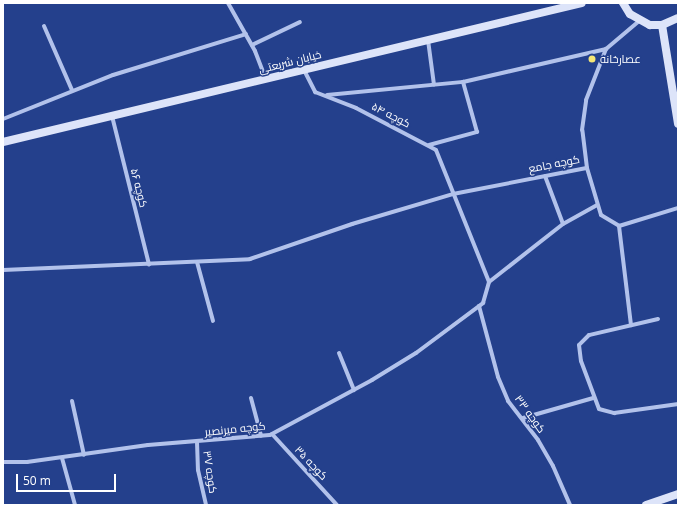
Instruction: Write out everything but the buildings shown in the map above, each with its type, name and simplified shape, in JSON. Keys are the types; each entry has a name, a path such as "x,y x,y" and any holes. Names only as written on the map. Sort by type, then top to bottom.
{"street":[{"path":"228,3 252,45 266,79"},
{"name":"خیابان شریعتی","path":"3,142 582,3"},
{"path":"622,3 630,14 639,21 662,25 678,18"},
{"path":"324,96 464,82 606,49 639,21"},
{"path":"252,45 300,22"},
{"path":"662,25 675,82 678,124"},
{"path":"44,26 72,90"},
{"path":"3,119 72,90 246,34"},
{"path":"428,40 434,84"},
{"name":"کوچه جامع","path":"3,270 250,259 352,224 453,194 587,168 582,130 586,100 606,49"},
{"name":"کوچه ۵۴","path":"304,70 315,92 356,108 436,150 489,282"},
{"path":"429,145 477,132 464,82"},
{"name":"کوچه ۵۶","path":"112,116 149,264"},
{"path":"587,168 601,215 619,226 678,208"},
{"path":"545,176 563,224"},
{"path":"489,282 563,224 597,205"},
{"path":"619,226 631,326"},
{"path":"196,262 213,321"},
{"name":"کوچه میرنصیر","path":"3,462 27,462 148,445 197,442 272,434 354,390 416,352 483,303 489,282"},
{"name":"کوچه ۳۳","path":"479,306 498,377 508,401 523,418 553,466 570,505"},
{"path":"658,320 589,335 579,345 581,361 593,398 599,409 614,413 678,404"},
{"path":"339,353 354,390"},
{"path":"251,398 261,436"},
{"path":"523,418 593,398"},
{"path":"72,401 84,455"},
{"name":"کوچه ۳۵","path":"272,434 337,505"},
{"name":"کوچه ۳۷","path":"197,442 198,470 206,505"},
{"path":"62,458 75,505"},
{"path":"646,505 669,501 678,494"}],"place":[{"name":"عصارخانه","path":"592,59"}]}
